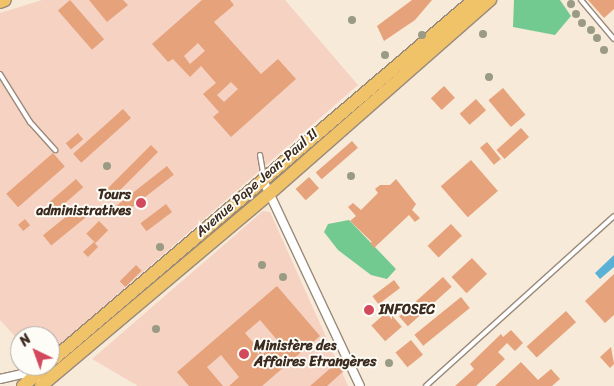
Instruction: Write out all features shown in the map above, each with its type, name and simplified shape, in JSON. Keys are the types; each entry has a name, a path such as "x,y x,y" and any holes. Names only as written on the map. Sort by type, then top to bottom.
{"main road":[{"path":"0,2 5,0"},
{"name":"Avenue Pape Jean-Paul II","path":"60,354 267,188 474,0"},
{"name":"Avenue Pape Jean-Paul II","path":"22,386 41,383 267,188 490,0"}],"street":[{"path":"267,188 360,386"},
{"path":"0,379 20,374 41,383"}],"lane":[{"path":"581,0 614,38"},
{"path":"0,74 30,122 55,150"},
{"path":"260,155 267,188"},
{"path":"426,386 614,216"}],"shaded area":[{"path":"42,0 285,0 358,85 60,344 60,326 10,326 10,331 0,320 0,13"},
{"path":"263,211 270,212 348,386 138,386 92,359"}],"green space":[{"path":"514,0 560,0 571,16 555,35 513,27"},
{"path":"349,220 396,269 387,279 371,275 338,250 324,232 328,224"}],"water":[{"path":"614,255 614,267 600,279 595,273"}],"building":[{"path":"70,0 104,39 92,50 58,10"},
{"path":"89,0 123,0 128,5 107,22"},
{"path":"202,0 230,0 234,5 214,22 261,74 278,59 296,79 231,137 213,117 219,112 203,94 216,83 201,66 190,77 173,59 168,62 152,44","holes":["198,43 205,51 190,64 184,56","231,82 238,89 224,102 217,95"]},
{"path":"412,0 432,0 415,20 384,41 377,26"},
{"path":"588,0 614,0 614,9 604,18"},
{"path":"444,86 455,98 442,110 431,98"},
{"path":"503,88 525,115 511,127 488,100"},
{"path":"476,99 486,110 470,125 460,114"},
{"path":"123,109 131,118 81,163 73,154"},
{"path":"521,128 529,137 505,159 496,150"},
{"path":"78,133 83,139 71,149 66,143"},
{"path":"352,141 358,148 322,179 316,172"},
{"path":"487,142 501,159 494,165 480,148"},
{"path":"151,145 158,152 111,199 104,192"},
{"path":"53,153 65,167 18,207 6,194"},
{"path":"471,160 498,191 468,217 441,186"},
{"path":"167,166 174,175 123,214 117,205"},
{"path":"309,177 319,188 306,200 296,189"},
{"path":"76,179 83,187 56,211 49,203"},
{"path":"396,179 416,204 412,210 420,218 415,222 409,215 374,248 370,243 372,242 350,221 356,216 348,207 353,203 361,210 378,193 375,189 380,185 390,185"},
{"path":"166,204 172,212 146,231 140,223"},
{"path":"78,207 86,217 51,245 43,235"},
{"path":"25,219 30,225 23,231 18,225"},
{"path":"99,221 108,230 95,243 86,234"},
{"path":"451,224 462,236 439,258 428,246"},
{"path":"94,242 98,247 88,257 83,252"},
{"path":"472,258 487,274 467,293 452,277"},
{"path":"136,265 142,271 125,287 120,281"},
{"path":"614,274 614,315 605,323 585,301"},
{"path":"443,277 452,287 408,326 399,316"},
{"path":"394,280 400,288 378,304 372,296"},
{"path":"277,286 320,336 262,386 229,386 239,377 221,355 207,367 223,386 189,386 177,372","holes":["260,320 278,341 263,354 245,333"]},
{"path":"461,297 470,308 423,346 414,335"},
{"path":"388,311 402,327 385,341 371,325"},
{"path":"566,311 576,322 537,358 527,346"},
{"path":"511,330 523,343 515,351 507,343 498,352 505,359 476,386 455,386 474,369 470,364 501,334 503,337"},
{"path":"411,340 423,355 407,367 395,353"},
{"path":"611,347 614,364 610,368 600,357"},
{"path":"340,360 347,368 327,386 310,386"},
{"path":"521,362 538,380 551,369 560,379 552,386 495,386"}],"place":[{"name":"Tours administratives","path":"141,203"},
{"name":"INFOSEC","path":"369,310"},
{"name":"Ministère des Affaires Etrangères","path":"244,354"}]}
